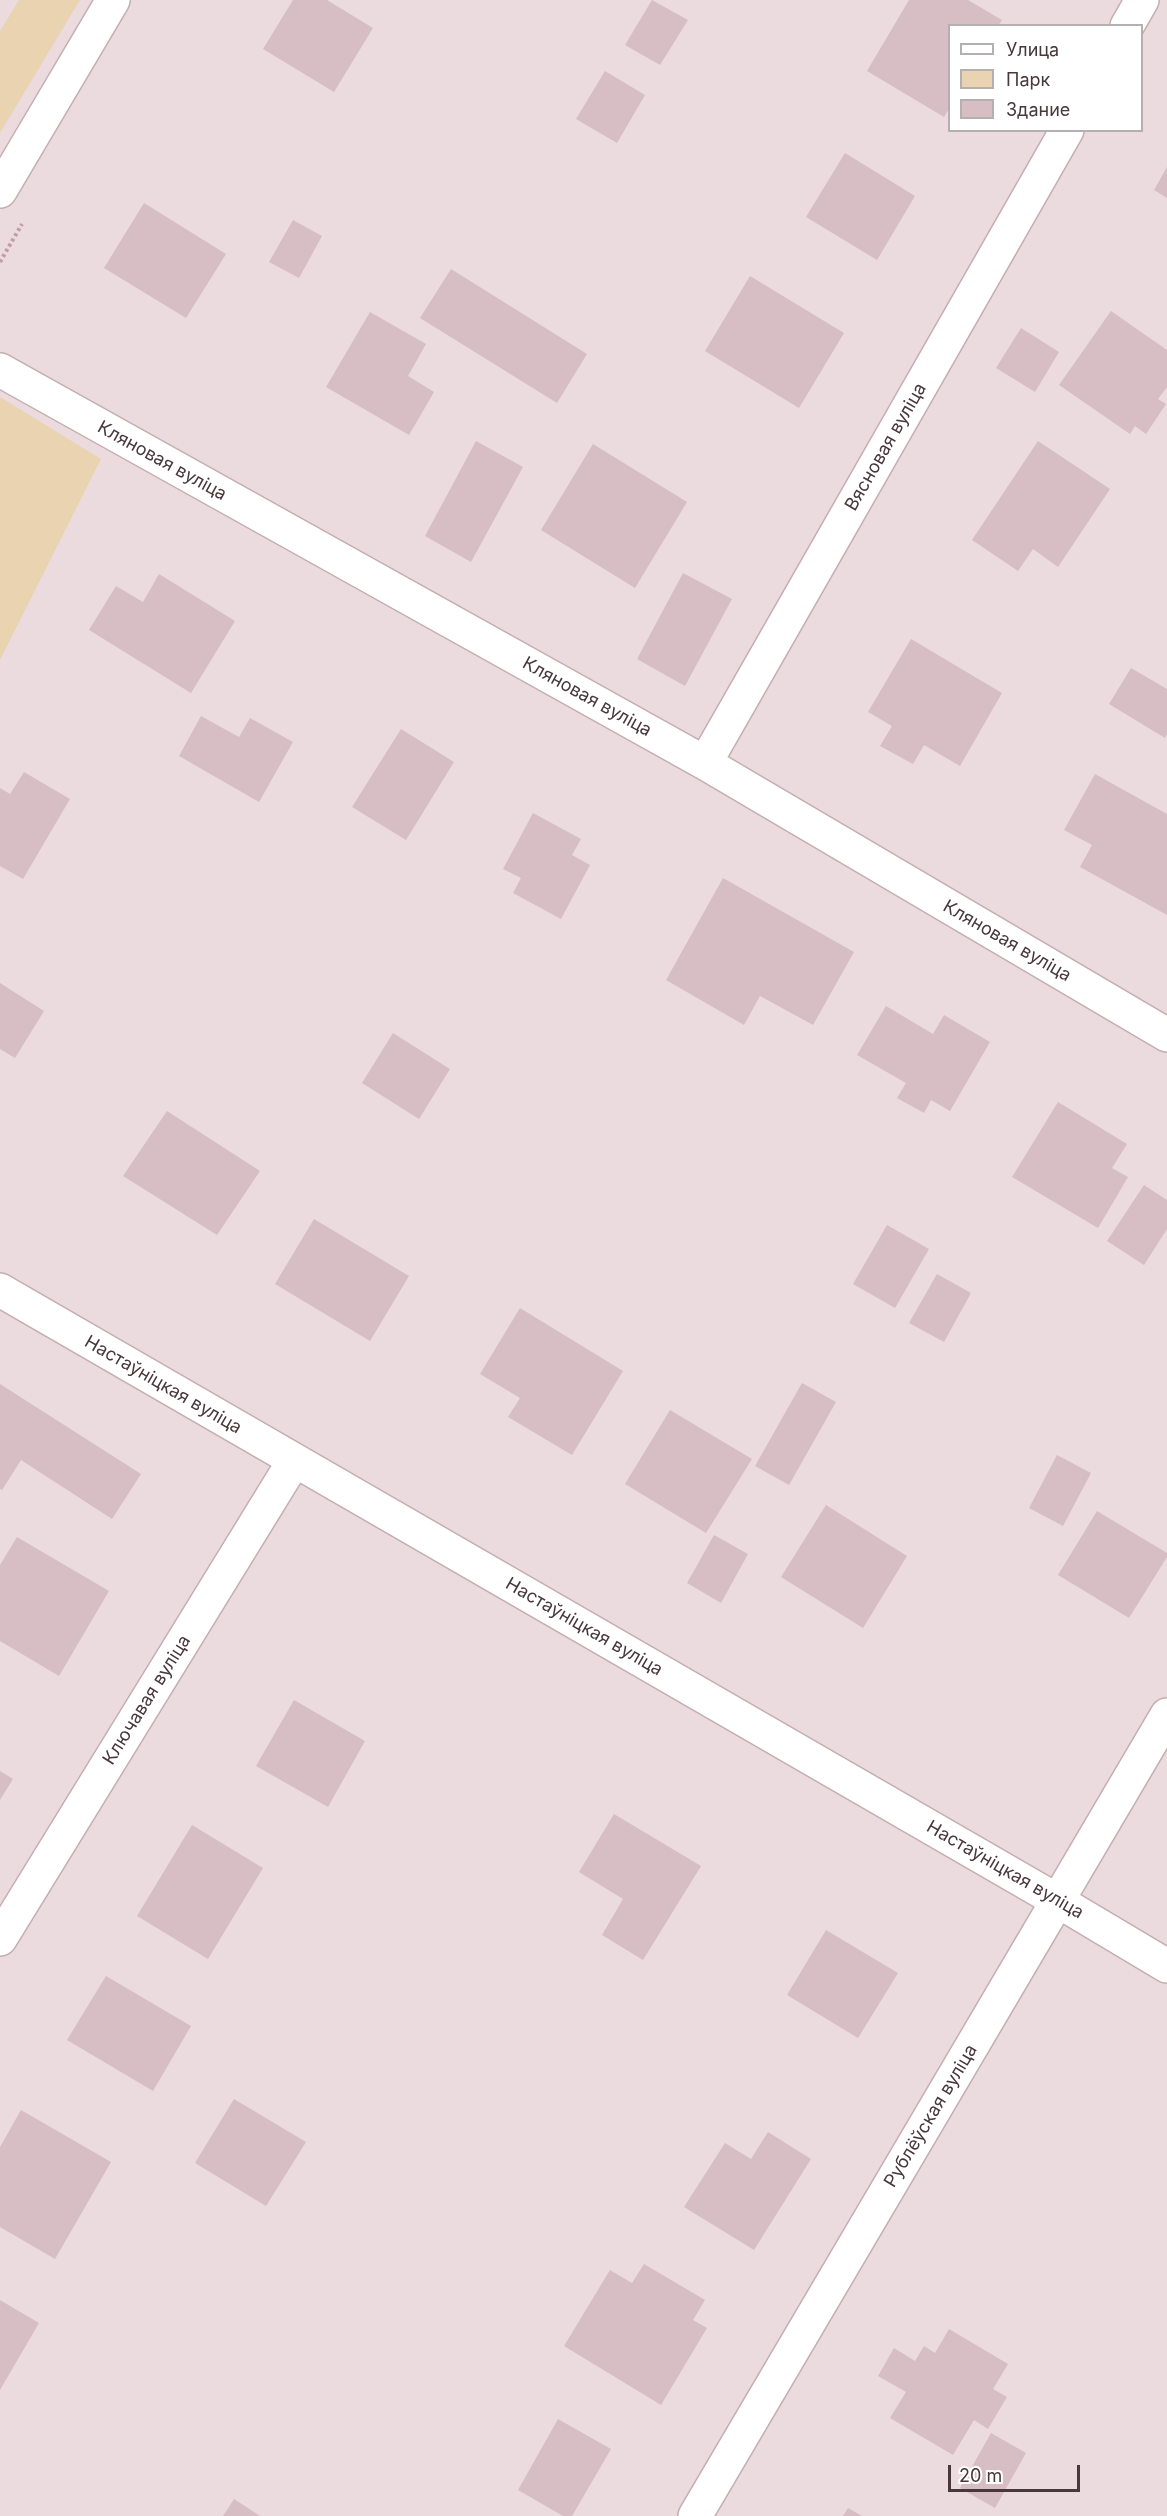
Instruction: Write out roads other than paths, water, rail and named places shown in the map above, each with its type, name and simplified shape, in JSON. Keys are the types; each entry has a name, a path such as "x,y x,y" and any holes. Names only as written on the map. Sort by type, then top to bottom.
{"street":[{"path":"0,191 113,0"},
{"path":"1128,24 1142,0"},
{"name":"Вясновая вуліца","path":"705,763 1066,132"},
{"name":"Кляновая вуліца","path":"0,370 705,763 1167,1035"},
{"name":"Настаўніцкая вуліца","path":"0,1290 1058,1900 1167,1966"},
{"name":"Ключавая вуліца","path":"0,1939 294,1461"},
{"name":"Рублёўская вуліца","path":"695,2516 1167,1714"}]}
